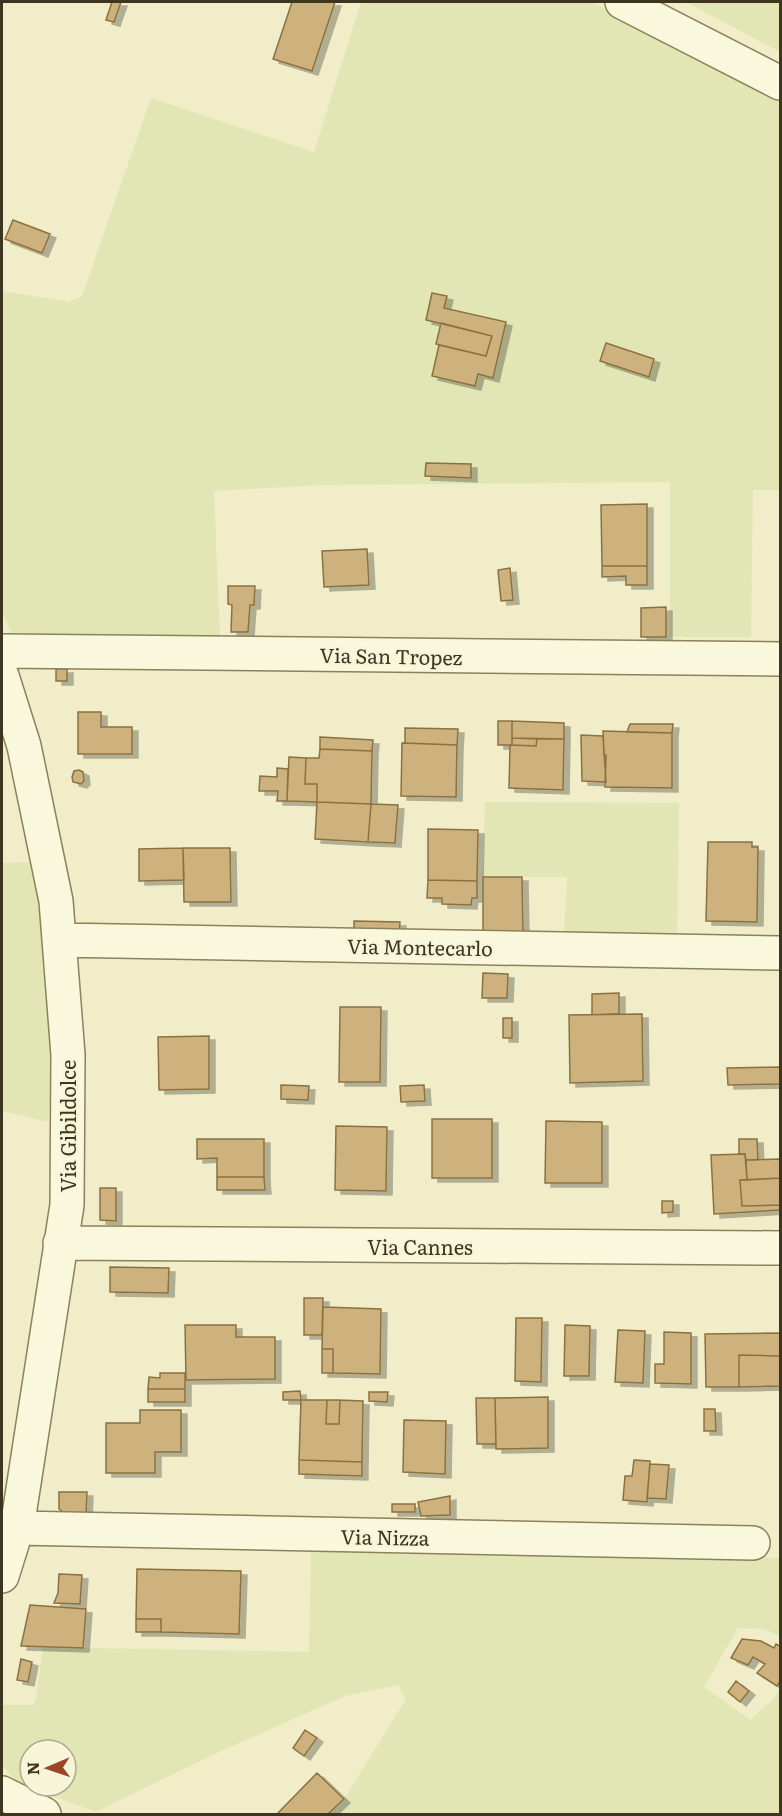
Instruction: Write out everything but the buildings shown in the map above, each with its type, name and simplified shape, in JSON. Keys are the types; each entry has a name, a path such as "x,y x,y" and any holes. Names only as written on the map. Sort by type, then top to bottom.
{"street":[{"path":"622,2 780,83"},
{"name":"Via San Tropez","path":"2,651 780,659"},
{"name":"Via Gibildolce","path":"2,676 24,746 57,901 68,1055 67,1205 17,1528 2,1576"},
{"name":"Via Montecarlo","path":"60,940 780,953"},
{"name":"Via Cannes","path":"60,1244 780,1248"},
{"name":"Via Nizza","path":"17,1528 753,1543"},
{"path":"2,1793 44,1815"}],"green space":[{"path":"361,2 591,2 664,38 780,102 780,490 753,490 751,637 670,637 670,482 320,485 214,491 220,638 15,641 2,611 2,291 69,302 82,296 151,98 314,152"},
{"path":"686,2 780,2 780,52"},
{"path":"485,802 679,803 677,942 564,936 567,877 483,877"},
{"path":"31,862 47,960 51,1066 48,1122 2,1111 2,863"},
{"path":"311,1550 780,1558 780,1636 764,1629 738,1628 704,1687 751,1720 771,1702 780,1688 780,1814 328,1814 344,1799 406,1699 398,1685 345,1696 210,1756 96,1812 58,1798 78,1798 78,1738 18,1738 18,1783 2,1765 2,1705 33,1705 43,1647 309,1652"}]}
